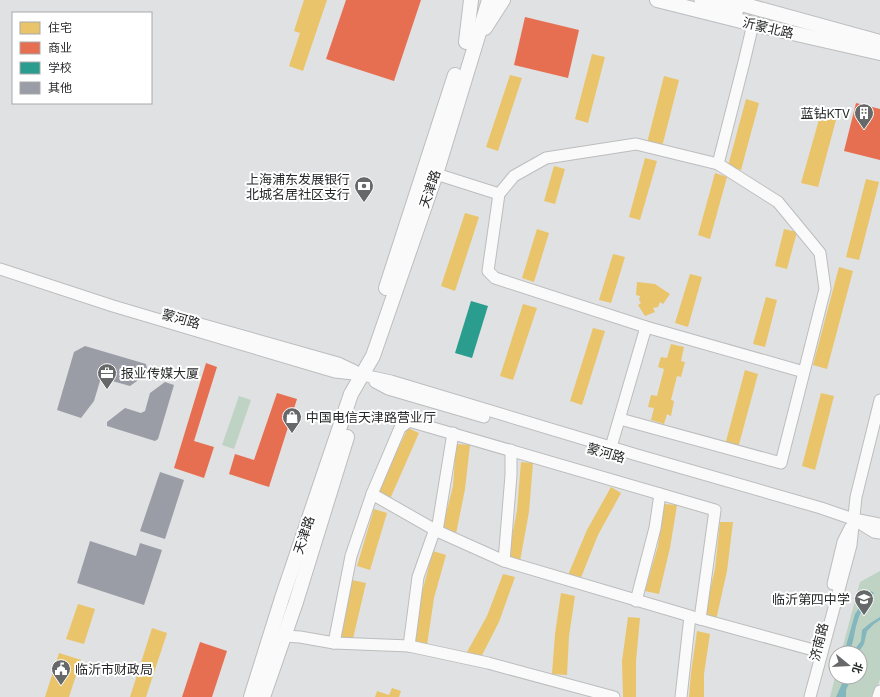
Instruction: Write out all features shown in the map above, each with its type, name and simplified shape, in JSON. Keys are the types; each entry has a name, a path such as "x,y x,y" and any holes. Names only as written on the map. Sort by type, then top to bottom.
{"main road":[{"path":"470,42 471,0"},
{"name":"天津路","path":"251,697 282,598 351,394 373,356 436,174 480,0"},
{"name":"天津路","path":"263,697 296,602 359,397 365,354 470,42 489,0"},
{"path":"470,42 503,0"},
{"name":"沂蒙北路","path":"657,0 880,53"},
{"name":"沂蒙北路","path":"727,0 880,42"}],"street":[{"path":"700,0 880,47"},
{"path":"718,164 753,24"},
{"path":"620,419 781,463 804,372 825,288 820,253 778,202 718,164 636,144 546,158 514,176 499,194 488,271 495,278 646,327 804,372"},
{"path":"436,174 499,194"},
{"name":"蒙河路","path":"0,262 115,300 338,363 363,374 388,389 411,396 820,514 880,524"},
{"name":"蒙河路","path":"0,269 113,306 328,370 363,374 405,385 821,508 853,519 880,534"},
{"path":"611,447 646,327"},
{"name":"济南路","path":"810,697 851,544 856,497 880,400"},
{"name":"济南路","path":"805,697 843,542 860,498 880,415"},
{"path":"334,643 351,556 372,494 400,428 409,421 715,510 681,697"},
{"path":"409,646 418,577 436,530 453,433"},
{"path":"504,561 511,450"},
{"path":"372,494 436,530 504,561 636,601 817,651"},
{"path":"636,601 654,528 660,494"},
{"path":"284,636 300,637 334,643 409,646 488,663 614,697"},
{"path":"878,697 880,691"}],"green space":[{"path":"239,396 251,400 234,449 222,445"},
{"name":"临沂第四中学","path":"880,571 880,679 874,697 830,697 833,685 868,685 868,645 843,645 860,582"}],"water":[{"path":"871,591 874,593 866,603 860,615 852,645 846,645 855,614"},
{"path":"880,617 880,620 867,631 863,645 858,645 861,641 862,630"},
{"path":"841,685 848,685 846,690 846,697 836,697"}],"building: 住宅":[{"path":"304,0 327,0 303,71 289,66 300,33 294,31"},
{"path":"592,54 605,57 588,123 575,119"},
{"path":"510,75 522,78 498,151 486,147"},
{"path":"664,76 679,80 662,147 647,143"},
{"path":"746,99 759,103 741,170 728,166"},
{"path":"820,116 836,120 818,187 801,183"},
{"path":"645,158 657,161 640,220 629,217"},
{"path":"554,166 565,169 555,204 544,201"},
{"path":"715,173 727,177 710,239 698,235"},
{"path":"866,179 879,182 859,260 846,257"},
{"path":"465,213 479,217 455,291 441,286"},
{"path":"537,229 549,233 534,282 522,278"},
{"path":"784,229 797,232 787,269 775,266"},
{"path":"613,254 625,257 611,303 599,300"},
{"path":"839,267 853,271 827,369 813,365"},
{"path":"690,274 702,277 688,327 675,323"},
{"path":"637,282 655,284 670,294 663,304 660,302 658,307 653,308 655,312 645,316 638,305 641,303 639,300 640,296 636,295"},
{"path":"766,297 777,300 765,347 753,344"},
{"path":"523,304 537,308 513,380 500,376"},
{"path":"593,328 605,331 582,405 570,401"},
{"path":"671,344 684,347 681,361 685,362 681,377 677,376 671,400 674,401 671,416 667,414 664,424 651,420 654,408 648,407 651,395 657,396 664,369 658,367 661,357 667,358"},
{"path":"745,370 758,374 738,448 725,445"},
{"path":"821,393 834,396 815,470 802,466"},
{"path":"408,428 419,433 390,499 378,495 393,459"},
{"path":"456,444 470,445 465,489 456,534 442,530 453,486"},
{"path":"521,462 533,463 529,512 520,561 508,558 517,510"},
{"path":"611,487 621,493 598,535 580,580 568,575 587,530"},
{"path":"664,504 677,505 670,548 659,594 645,591 658,546"},
{"path":"374,509 387,513 370,570 357,566"},
{"path":"720,522 733,522 727,571 716,620 704,617 715,569"},
{"path":"433,551 446,555 434,598 427,645 414,644 421,596"},
{"path":"503,574 515,577 499,622 480,659 467,652 487,616"},
{"path":"352,580 366,583 352,643 338,640"},
{"path":"561,593 575,596 569,636 567,675 552,674 555,634"},
{"path":"78,604 95,609 84,644 66,639"},
{"path":"628,617 640,618 636,661 636,697 623,697 622,661"},
{"path":"152,628 167,633 146,697 130,697"},
{"path":"697,631 710,634 704,674 704,697 689,697 691,673"},
{"path":"59,653 81,660 69,697 45,697"},
{"path":"392,688 401,691 399,697 375,697 377,691 389,695"}],"building: 商业":[{"path":"346,0 421,0 394,81 326,59"},
{"path":"525,17 579,30 568,78 514,65"},
{"name":"蓝钻KTV","path":"856,103 880,109 880,160 844,151"},
{"path":"206,363 217,367 194,441 214,447 204,478 174,468"},
{"path":"277,393 297,399 269,487 229,474 235,454 254,460"},
{"path":"200,642 227,651 212,697 182,697"}],"building: 学校":[{"path":"471,301 488,306 472,358 455,353"}],"building: 其他":[{"path":"85,346 146,364 148,373 130,386 105,379 100,381 94,401 81,418 57,410 74,352"},
{"path":"165,382 174,385 158,439 155,441 107,426 107,422 125,408 141,413 145,411 150,393"},
{"path":"160,472 184,480 165,539 140,531"},
{"path":"90,541 136,556 140,543 162,550 144,605 77,583"}],"place":[{"name":"蓝钻KTV","path":"864,130"},
{"name":"上海浦东发展银行 北城名居社区支行","path":"364,203"},
{"name":"报业传媒大厦","path":"107,390"},
{"name":"中国电信天津路营业厅","path":"292,434"},
{"name":"临沂第四中学","path":"864,616"},
{"name":"临沂市财政局","path":"61,686"}]}
